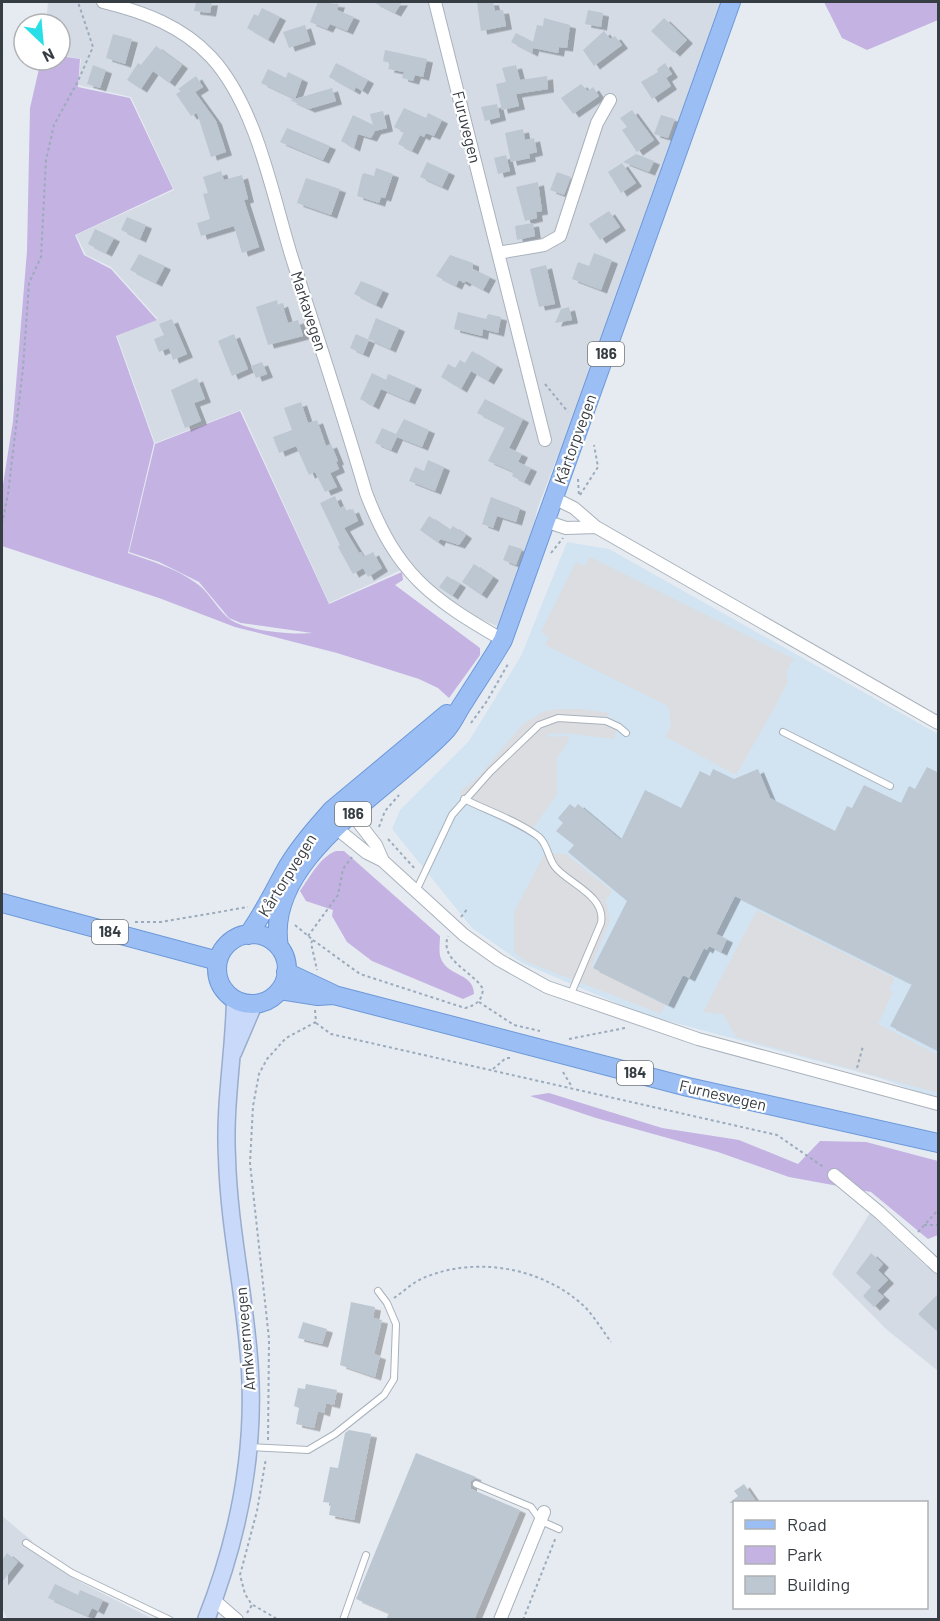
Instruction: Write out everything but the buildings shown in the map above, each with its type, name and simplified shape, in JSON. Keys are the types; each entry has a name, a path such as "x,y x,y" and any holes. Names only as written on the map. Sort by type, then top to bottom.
{"main road":[{"name":"Kårtorpvegen","path":"279,948 277,920 287,890 334,819 352,814 429,748 449,726 506,640 545,521 731,2"},
{"name":"Kårtorpvegen","path":"248,935 301,847 465,700"},
{"name":"184","path":"2,903 218,961"},
{"path":"248,935 265,937 279,948 283,955 286,972 280,990 269,1000 254,1004 235,1000 220,983 218,961 226,946 248,935"},
{"name":"Furnesvegen","path":"286,972 334,995 688,1087 939,1143"},
{"name":"Furnesvegen","path":"280,990 318,996 334,995"},
{"path":"233,1054 235,1000"},
{"path":"233,1054 242,1038 254,1004"},
{"name":"Arnkvernvegen","path":"206,1620 241,1510 250,1447 250,1370 226,1160 227,1105 233,1054"}],"street":[{"name":"Markavegen","path":"103,2 152,16 187,36 212,58 232,86 248,119 366,493 388,543 398,559 424,589 460,615 506,640"},
{"name":"Furuvegen","path":"435,2 526,373 545,440"},
{"path":"498,253 544,245 560,236 597,123 610,100"},
{"path":"554,498 574,508 596,527 939,723"},
{"path":"545,521 567,528 596,527"},
{"path":"352,814 376,845 383,861"},
{"path":"334,819 367,853 383,861 454,927 528,978 570,996 771,1060 939,1104"},
{"path":"834,1175 911,1240 939,1267"},
{"path":"500,1620 543,1517"},
{"path":"214,1600 241,1619"}],"lane":[{"path":"416,891 452,815 464,799 525,736 547,721 558,718 606,721 619,727 626,734"},
{"path":"783,732 890,786"},
{"path":"464,799 537,836 550,853 554,867 599,904 603,915 602,922 570,996"},
{"path":"250,1447 308,1450 335,1434 384,1395 394,1379 396,1324 387,1303 378,1291"},
{"path":"476,1484 531,1507 559,1529"},
{"path":"26,1543 72,1574 170,1620"},
{"path":"343,1620 366,1555"}],"path":[{"path":"2,524 24,368 29,283 41,257 46,160 54,125 93,47 78,2"},
{"path":"526,373 543,381 570,414"},
{"path":"580,495 598,467 594,445"},
{"path":"379,827 422,877"},
{"path":"308,936 338,895 343,869 355,854"},
{"path":"126,920 161,922 232,908 252,907"},
{"path":"293,924 360,974 465,1008 479,1002 483,989 477,979 452,961 445,943 468,908"},
{"path":"313,940 317,976"},
{"path":"479,1002 514,1025 540,1031"},
{"path":"316,1004 316,1022"},
{"path":"316,1022 331,1034 494,1069 777,1135 834,1175"},
{"path":"279,1620 252,1605 245,1594 240,1575 257,1511 268,1449 270,1366 250,1174 253,1106 260,1074 267,1059 286,1038 316,1022"},
{"path":"561,1037 571,1040 628,1028"},
{"path":"855,1074 863,1046"},
{"path":"494,1069 506,1058 521,1061"},
{"path":"562,1071 573,1088"},
{"path":"911,1240 939,1210"},
{"path":"924,1225 939,1225"},
{"path":"387,1303 419,1280 440,1272 474,1267 515,1270 547,1283 576,1301 611,1342"},
{"path":"523,1620 559,1529"},
{"path":"241,1619 252,1605"}],"shaded area":[{"path":"48,2 725,2 568,441 556,460 537,510 531,544 497,626 469,614 439,593 412,565 329,603 241,410 155,443 117,336 158,319 111,267 86,255 76,235 174,190 131,97 78,85 81,59 72,57 72,12 47,12"},
{"path":"567,542 609,549 938,734 938,1099 877,1077 642,1014 522,963 472,928 392,829 400,810 469,741 521,656"},
{"path":"590,557 794,659 786,673 788,681 776,705 736,775 666,737 671,723 668,706 545,645 549,637 541,632 576,562 584,566"},
{"path":"556,709 582,709 609,713 607,718 616,731 614,739 566,733 547,734 548,737 569,736 569,740 557,758 557,794 533,828 515,825 464,799 460,792 479,776 522,725 542,712"},
{"path":"545,853 566,854 612,891 606,900 610,921 591,967 665,1005 661,1014 525,961 514,952 514,912"},
{"path":"757,910 895,978 889,990 893,992 878,1024 938,1055 938,1093 736,1037 723,1014 703,1012"},
{"path":"870,1213 927,1267 938,1254 938,1371 886,1329 832,1274"},
{"path":"2,1516 32,1541 36,1554 80,1582 153,1619 7,1619 2,1607"}],"green space":[{"path":"824,2 938,2 938,20 867,50 842,38"},
{"path":"72,58 80,59 78,87 130,98 173,189 75,235 84,255 111,269 157,320 116,336 154,443 128,553 163,565 188,578 201,587 223,613 227,617 234,622 268,631 312,633 241,623 229,618 199,582 159,562 129,552 155,444 240,411 329,604 402,572 403,580 395,585 480,648 480,655 449,698 438,688 419,679 337,653 235,627 159,598 2,546 2,491 13,421 27,251 30,108 38,72 72,72"},
{"path":"336,851 344,851 440,936 442,961 450,970 470,983 474,994 463,999 372,961 347,942 332,916 333,910 306,901 300,891 320,863"},
{"path":"549,1093 662,1128 739,1140 798,1164 820,1141 866,1142 938,1161 938,1235 928,1239 871,1192 789,1177 718,1152 596,1118 530,1096"}]}
